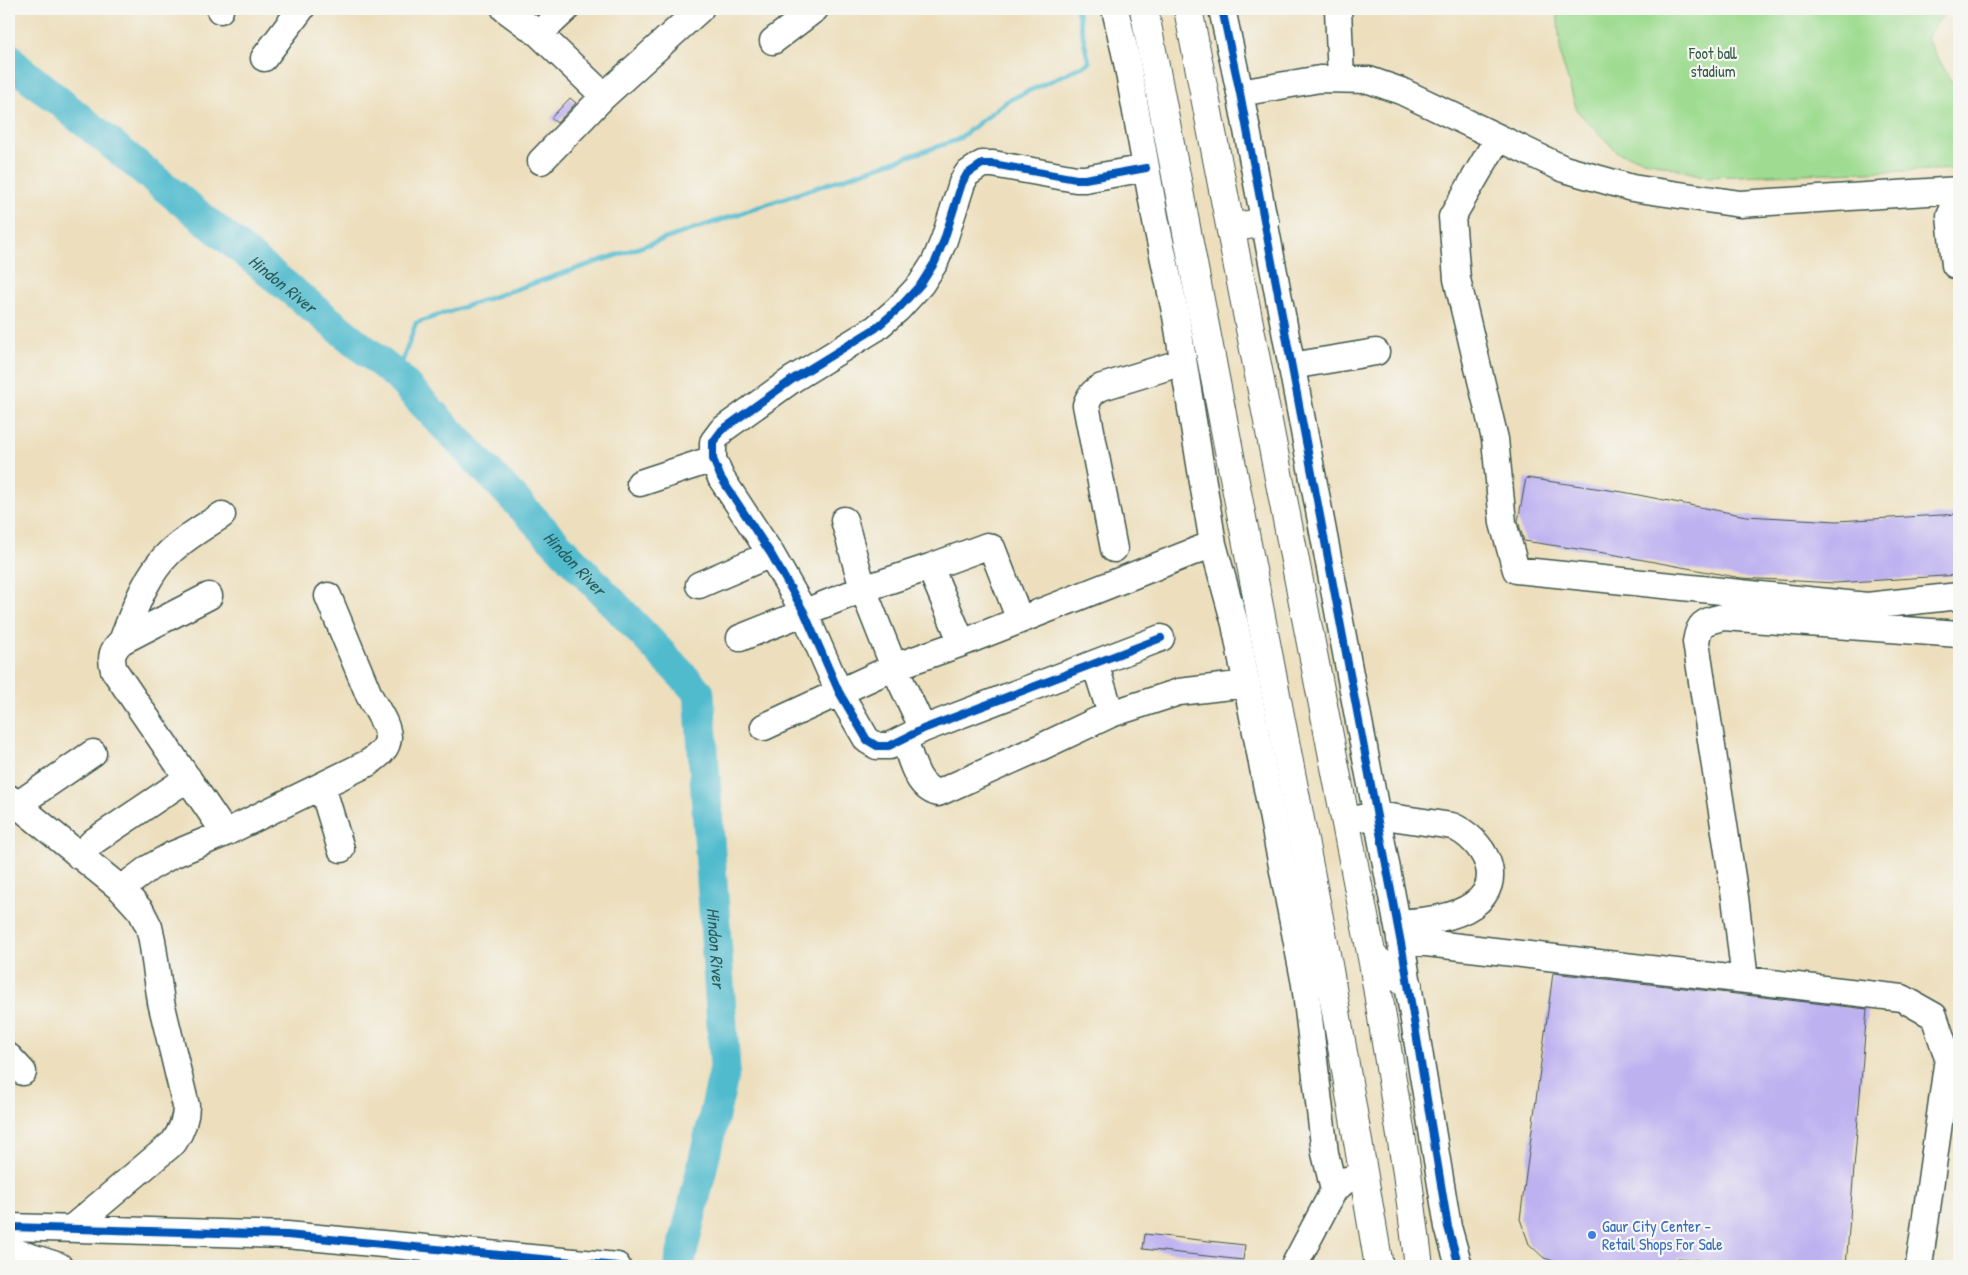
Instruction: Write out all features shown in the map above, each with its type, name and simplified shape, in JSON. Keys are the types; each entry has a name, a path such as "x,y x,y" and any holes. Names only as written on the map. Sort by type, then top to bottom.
{"main road":[{"path":"1188,9 1372,956 1407,1173 1419,1266"},
{"path":"1144,10 1139,53 1327,960 1379,1266"},
{"path":"1231,228 1265,222"},
{"path":"1372,956 1408,985"}],"street":[{"path":"264,58 301,9"},
{"path":"505,9 539,34 604,96"},
{"path":"539,34 566,9"},
{"path":"541,161 604,96 700,9"},
{"path":"773,41 815,9"},
{"path":"1338,9 1341,79"},
{"path":"1116,12 1139,53 1146,168 1183,362 1214,544 1235,624 1305,984 1325,1153 1334,1190"},
{"path":"1224,21 1265,222 1399,932 1448,1228 1459,1266"},
{"path":"1240,92 1320,80 1369,80 1401,92 1564,169 1632,188 1740,204 1959,190"},
{"path":"1498,138 1452,217 1457,279 1495,439 1503,522 1516,570 1867,606 1959,596"},
{"path":"1146,168 1086,179 1076,179 993,164 982,164 975,168 967,174 962,183 944,240 935,262 921,284 898,309 876,328 793,380 722,430 713,442 713,459 720,478 771,554 804,612 839,692 867,740 877,746 889,746 913,734 1062,674 1095,664 1161,638"},
{"path":"1956,266 1950,216 1959,196"},
{"path":"1291,366 1376,352"},
{"path":"1114,549 1086,405 1094,390 1183,362"},
{"path":"640,483 713,459"},
{"path":"122,641 143,590 158,566 179,544 222,515"},
{"path":"844,520 863,588 894,667 913,734 922,784 929,790 938,793 1111,714 1179,692 1247,684"},
{"path":"764,727 894,667 1214,544"},
{"path":"740,638 863,588 930,567 985,546 991,547 1020,620"},
{"path":"699,585 771,554"},
{"path":"930,567 962,642"},
{"path":"209,596 122,641 113,649 111,660 114,670 225,833"},
{"path":"121,889 149,868 172,855 225,833 379,756 385,747 388,737 385,725 370,696 328,596"},
{"path":"1745,980 1696,642 1698,630 1705,622 1723,617 1959,634"},
{"path":"1095,664 1111,714"},
{"path":"72,1228 174,1142 182,1130 186,1118 186,1106 161,1002 149,927 141,911 121,889 13,802 93,752"},
{"path":"79,856 94,841 188,778"},
{"path":"322,786 341,849"},
{"path":"1346,820 1376,815 1452,826 1463,831 1480,847 1486,856 1489,878 1482,897 1473,905 1459,912 1399,932"},
{"path":"1399,932 1745,980 1902,998 1934,1016 1948,1058 1918,1266"},
{"path":"1294,1266 1334,1190 1363,1167"},
{"path":"9,1227 287,1235 617,1266"},
{"path":"9,1250 59,1266"}],"green space":[{"name":"Foot ball stadium","path":"1557,9 1958,9 1945,13 1926,38 1959,94 1959,169 1706,177 1618,153 1577,111 1561,57"}],"building":[{"path":"570,98 576,103 557,123 551,118"},
{"path":"1526,478 1623,492 1746,516 1837,521 1959,514 1959,575 1835,583 1741,578 1611,554 1524,541 1518,521"},
{"path":"1553,973 1867,1009 1846,1266 1708,1266 1708,1261 1678,1258 1677,1266 1589,1266 1560,1263 1544,1258 1529,1244 1520,1219"},
{"path":"1145,1234 1245,1245 1243,1260 1143,1249"}],"waterway":[{"path":"397,376 416,323 957,140 1007,101 1089,63 1077,9"},
{"name":"Hindon River","path":"9,58 18,68 397,376 699,693 725,1069 679,1266"}],"cycle path":[{"path":"1222,9 1240,93 1403,954 1448,1227 1459,1266"},
{"path":"1146,168 1076,179 993,164 982,164 967,174 962,183 935,262 921,284 898,309 876,328 793,379 722,430 713,442 713,459 721,478 771,554 804,612 839,692 867,740 877,746 889,746 923,729 1161,638"},
{"path":"9,1227 287,1235 617,1266"}],"place":[{"name":"Gaur City Center - Retail Shops For Sale","path":"1592,1235"}]}
